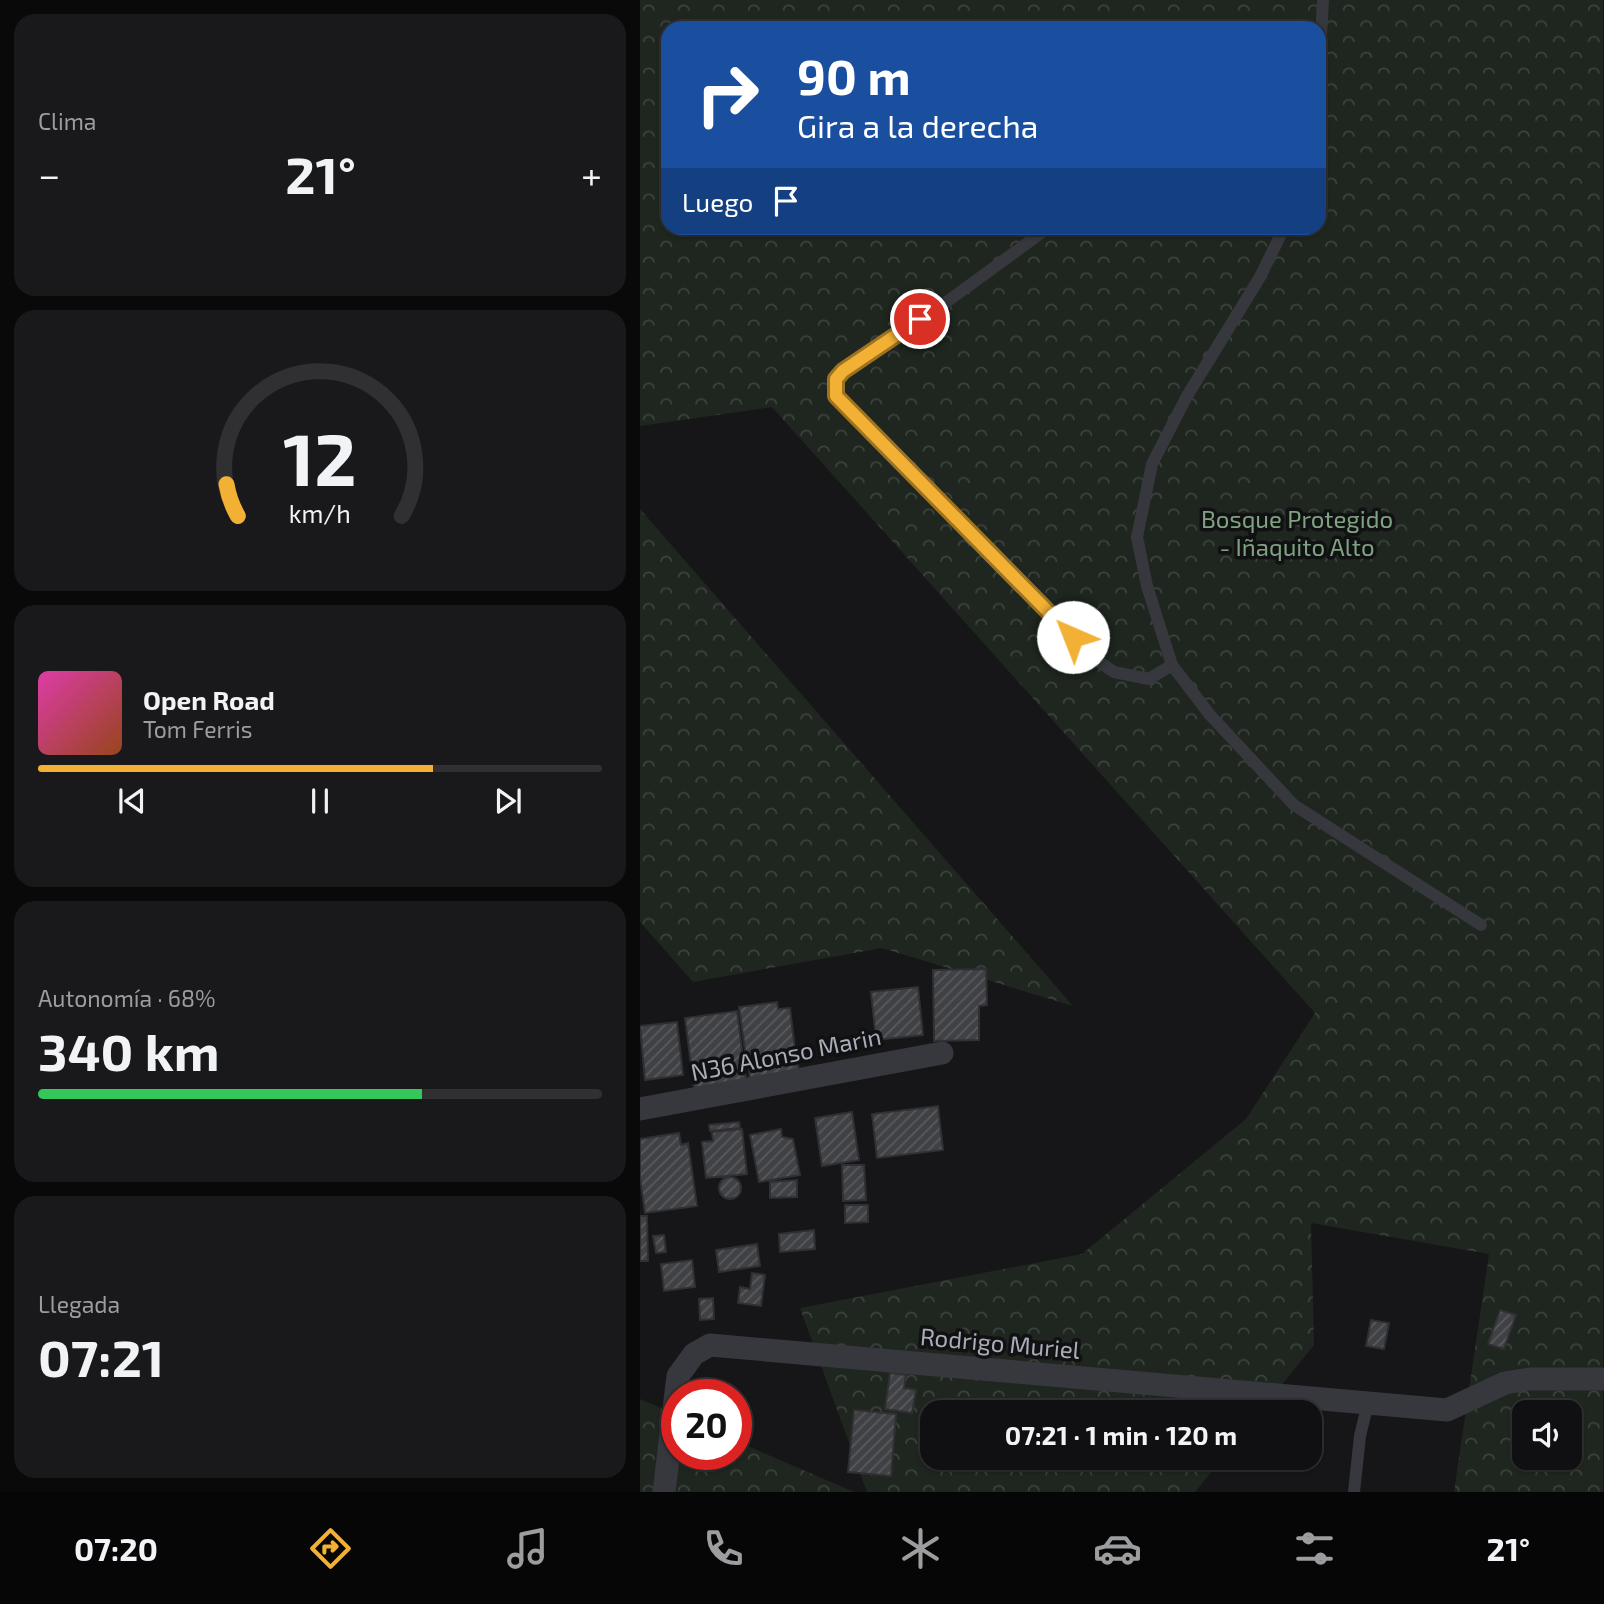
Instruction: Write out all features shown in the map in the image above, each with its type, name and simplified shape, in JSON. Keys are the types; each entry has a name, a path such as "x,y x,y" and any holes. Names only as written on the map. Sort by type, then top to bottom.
{"street":[{"name":"N36 Alonso Marin","path":"640,1109 942,1053"},
{"name":"Rodrigo Muriel","path":"664,1492 678,1376 694,1354 710,1345 1447,1410 1505,1383 1530,1379 1604,1380"}],"lane":[{"path":"1322,21 1323,0"},
{"path":"1038,235 941,306 843,371 836,379 835,390 839,400 1093,657 1114,672 1149,679 1171,665"},
{"path":"1281,235 1260,277 1187,396 1152,464 1137,537 1147,586 1171,665 1210,715 1294,805 1481,925"},
{"path":"1354,1492 1360,1436 1368,1403"}],"green space":[{"name":"Bosque Protegido - Iñaquito Alto","path":"640,0 1603,0 1603,1492 1454,1492 1489,1254 1311,1223 1314,1345 1270,1400 920,1400 920,1470 1213,1470 1195,1492 867,1492 800,1308 1082,1254 1246,1119 1315,1013 772,407 640,426"},
{"path":"640,509 1073,1006 882,948 693,982 640,922"},
{"path":"640,1399 661,1408 661,1470 752,1470 752,1448 854,1492 640,1492"}],"building":[{"path":"986,969 987,1005 979,1006 979,1040 934,1041 933,970"},
{"path":"918,987 923,1035 876,1040 871,992"},
{"path":"777,1002 778,1009 790,1008 796,1058 747,1064 739,1007"},
{"path":"737,1011 746,1080 694,1088 685,1018"},
{"path":"677,1022 683,1075 645,1080 640,1026"},
{"path":"798,1063 799,1076 750,1081 749,1068"},
{"path":"938,1106 943,1150 877,1158 872,1114"},
{"path":"852,1112 859,1160 822,1166 815,1118"},
{"path":"739,1122 740,1128 710,1131 709,1125"},
{"path":"742,1129 747,1174 706,1178 702,1142 713,1141 712,1132"},
{"path":"781,1129 782,1137 793,1139 800,1175 759,1182 750,1135"},
{"path":"679,1133 681,1145 688,1143 697,1206 645,1213 640,1177 640,1139"},
{"path":"842,1165 864,1165 866,1200 843,1201"},
{"path":"730,1177 738,1180 741,1188 738,1196 730,1199 722,1196 719,1188 722,1180"},
{"path":"797,1180 797,1197 770,1198 770,1182"},
{"path":"845,1205 868,1205 868,1222 845,1223"},
{"path":"640,1216 647,1216 648,1261 640,1261"},
{"path":"814,1230 815,1249 780,1252 779,1234"},
{"path":"664,1235 666,1252 656,1253 653,1236"},
{"path":"757,1244 760,1266 719,1272 716,1250"},
{"path":"692,1260 695,1287 664,1291 661,1264"},
{"path":"752,1273 765,1275 761,1306 738,1303 740,1287 750,1289"},
{"path":"713,1298 714,1319 700,1320 699,1299"},
{"path":"1500,1310 1516,1315 1504,1349 1488,1344"},
{"path":"1371,1320 1389,1323 1384,1349 1366,1346"},
{"path":"890,1373 906,1375 904,1388 916,1390 912,1413 885,1409"},
{"path":"854,1410 896,1414 891,1476 848,1472"}],"route":[{"path":"920,319 843,371 836,379 836,396 1073,637"}]}
